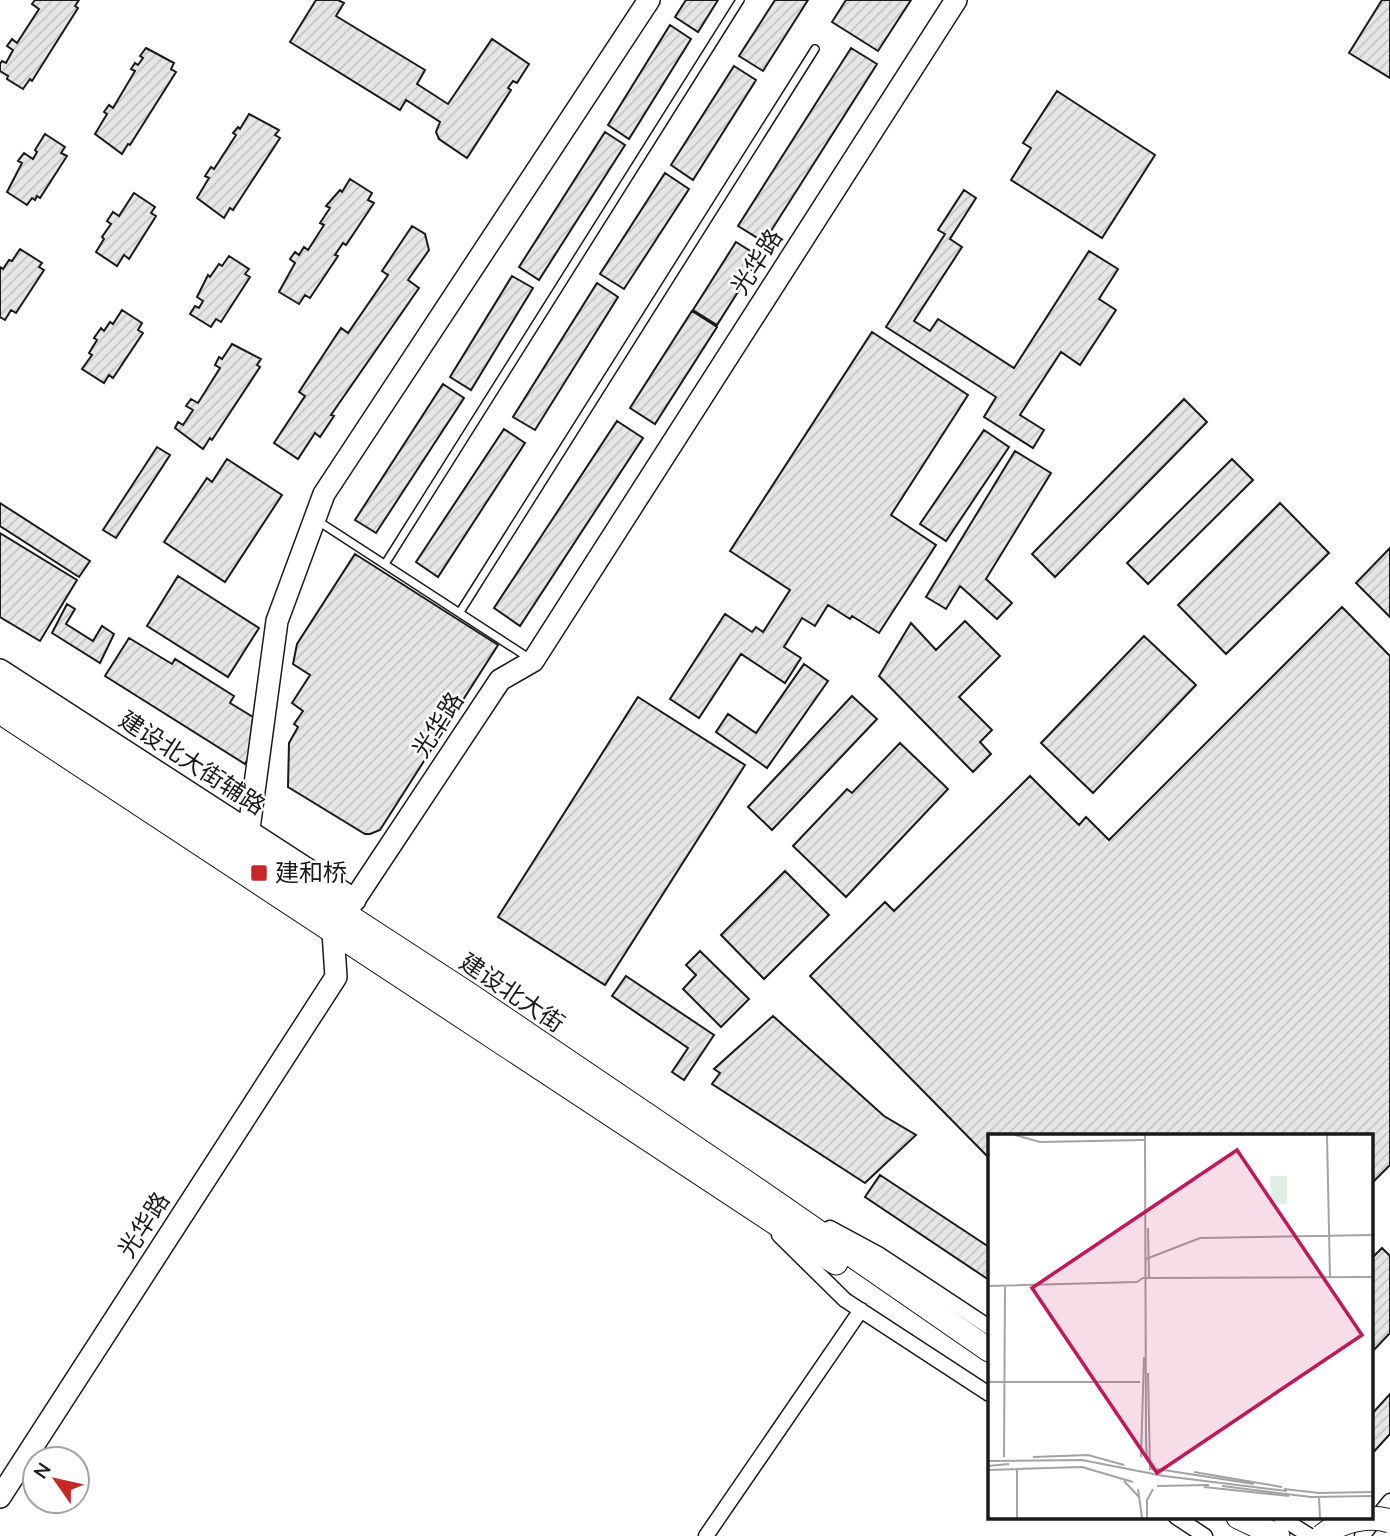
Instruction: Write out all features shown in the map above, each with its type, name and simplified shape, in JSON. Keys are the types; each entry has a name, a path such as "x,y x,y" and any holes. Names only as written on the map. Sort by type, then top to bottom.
{"main road":[{"name":"建设北大街","path":"0,689 248,841 344,916 470,995 750,1194 988,1349"},
{"path":"0,712 344,916"},
{"path":"750,1194 988,1363"},
{"path":"1220,1518 1245,1536"},
{"path":"1240,1518 1278,1536"},
{"path":"1307,1536 1327,1532 1356,1520 1382,1518 1390,1521"}],"street":[{"path":"248,841 277,621 324,494 649,0"},
{"name":"光华路","path":"0,1497 336,977 344,916 500,680 533,661 956,0"},
{"name":"建设北大街辅路","path":"0,670 248,841"},
{"path":"750,1194 845,1300 988,1393"},
{"path":"750,1194 880,1255 988,1326"},
{"path":"706,1536 861,1310"},
{"path":"1362,1536 1390,1501"},
{"path":"1178,1518 1205,1536"},
{"path":"1281,1518 1307,1536"}],"lane":[{"path":"385,564 740,0"},
{"path":"460,612 815,49"},
{"path":"315,519 533,661"}],"building":[{"path":"35,0 79,0 75,6 78,8 32,81 30,79 23,89 7,79 8,76 0,71 0,64 2,61 6,63 13,50 7,46 12,39 17,43 39,9 32,4"},
{"path":"316,0 338,0 344,3 336,16 425,70 417,84 448,104 492,39 529,64 517,83 513,81 508,88 511,90 467,158 439,139 436,132 440,122 406,100 400,110 290,42"},
{"path":"686,0 718,0 698,32 675,17"},
{"path":"775,0 808,0 763,71 739,56"},
{"path":"846,0 911,0 878,51 832,22"},
{"path":"1382,0 1390,0 1390,78 1349,53"},
{"path":"670,25 691,39 629,139 608,125"},
{"path":"146,48 174,63 171,69 176,72 122,154 95,134 107,114 104,112 109,105 113,108 135,71 131,69 143,58 140,56"},
{"path":"851,48 877,64 764,242 738,226"},
{"path":"734,66 756,80 693,180 671,165"},
{"path":"1057,91 1155,155 1102,238 1011,180 1031,148 1023,143"},
{"path":"249,114 279,130 275,135 280,138 233,210 230,208 224,218 197,198 209,178 205,176 211,167 214,169 236,135 233,133 238,127 240,129"},
{"path":"605,132 625,145 539,280 519,267"},
{"path":"45,134 65,147 61,153 67,156 40,198 32,198 27,205 7,192 22,163 18,161 24,153 33,159"},
{"path":"665,173 689,189 624,289 600,274"},
{"path":"350,179 372,193 368,200 374,203 346,245 343,243 335,255 338,256 310,298 305,295 299,304 279,292 295,263 290,259 295,252 299,255 304,247 308,250 324,225 320,223 330,208 326,206 340,190 342,192"},
{"path":"964,190 976,198 950,239 962,247 914,321 930,331 938,319 1014,368 1089,251 1118,269 1099,299 1116,310 1080,365 1061,352 1020,415 1044,430 1033,448 984,417 996,397 886,327 945,234 938,230"},
{"path":"134,193 155,207 151,213 156,216 129,259 124,255 117,266 96,252 111,224 107,221 113,212 119,216"},
{"path":"412,226 425,234 429,250 408,280 419,288 331,415 334,416 320,437 315,433 298,459 274,443 305,396 299,392 341,328 348,333 388,275 382,271"},
{"path":"736,242 760,257 717,325 693,310"},
{"path":"20,249 42,263 39,267 44,270 16,313 11,310 5,320 0,317 0,267 3,269 9,260 12,261"},
{"path":"229,256 249,269 245,274 250,277 221,322 216,319 211,327 190,314 195,306 199,308 203,301 197,297 208,275 210,277"},
{"path":"512,276 533,288 471,390 450,377"},
{"path":"597,283 618,297 535,430 513,417"},
{"path":"122,310 142,323 138,330 143,333 113,378 109,375 104,383 82,369 92,355 89,353 97,340 94,338 101,328 104,331 110,322 113,324"},
{"path":"692,311 717,327 655,424 630,408"},
{"path":"872,332 968,395 891,515 936,545 879,633 828,605 815,626 802,618 784,647 801,658 785,683 741,654 699,718 670,699 725,614 752,632 756,627 763,632 790,590 730,551"},
{"path":"232,344 261,359 257,365 260,367 212,440 210,438 203,449 175,428 178,422 183,425 193,410 186,406 191,399 198,403 220,368 215,365 219,357 222,359"},
{"path":"443,384 464,398 376,533 355,520"},
{"path":"1184,399 1207,422 1055,577 1032,554"},
{"path":"617,421 643,438 520,626 494,608"},
{"path":"504,429 525,443 438,577 416,562"},
{"path":"984,430 1009,447 946,541 920,524"},
{"path":"157,447 170,455 116,538 103,530"},
{"path":"1015,451 1051,473 986,579 1012,603 997,619 960,586 946,609 926,597"},
{"path":"227,459 282,495 225,582 164,542 207,478 212,482"},
{"path":"1232,459 1253,480 1148,584 1127,563"},
{"path":"0,503 90,561 79,577 0,526"},
{"path":"1280,503 1329,553 1226,654 1178,605"},
{"path":"0,533 77,580 40,641 0,617"},
{"path":"1390,548 1390,617 1356,583"},
{"path":"355,554 498,645 380,830 370,834 365,834 288,787 289,743 298,727 294,724 303,711 292,703 310,675 293,664 297,644"},
{"path":"178,576 259,628 228,677 147,626"},
{"path":"67,604 75,609 66,624 93,641 102,626 114,634 100,663 52,633"},
{"path":"1342,607 1390,656 1390,1165 1372,1183 1372,1134 988,1134 988,1157 810,976 885,902 894,911 1030,776 1079,825 1086,817 1109,840"},
{"path":"965,621 1000,656 959,697 992,730 980,742 991,754 973,772 879,676 911,623 936,650"},
{"path":"1144,636 1196,685 1093,793 1041,743"},
{"path":"129,638 172,664 175,659 234,696 230,703 253,717 250,755 245,764 105,676"},
{"path":"804,664 828,681 767,768 716,732 728,714 756,733"},
{"path":"852,696 877,719 772,830 748,807"},
{"path":"638,697 745,765 605,985 498,917"},
{"path":"900,743 948,789 846,897 793,846 847,789 852,793"},
{"path":"785,871 829,915 764,979 721,935"},
{"path":"700,951 749,999 721,1027 683,989 696,975 686,965"},
{"path":"626,976 714,1035 684,1080 672,1072 688,1048 612,996"},
{"path":"773,1016 884,1116 916,1135 865,1183 712,1084 720,1073 714,1069"},
{"path":"880,1175 988,1246 988,1279 865,1197"},
{"path":"1382,1248 1390,1256 1390,1333 1372,1352 1372,1258"},
{"path":"1390,1394 1390,1434 1372,1454 1372,1414"}],"place":[{"name":"建和桥","path":"259,873"}]}
